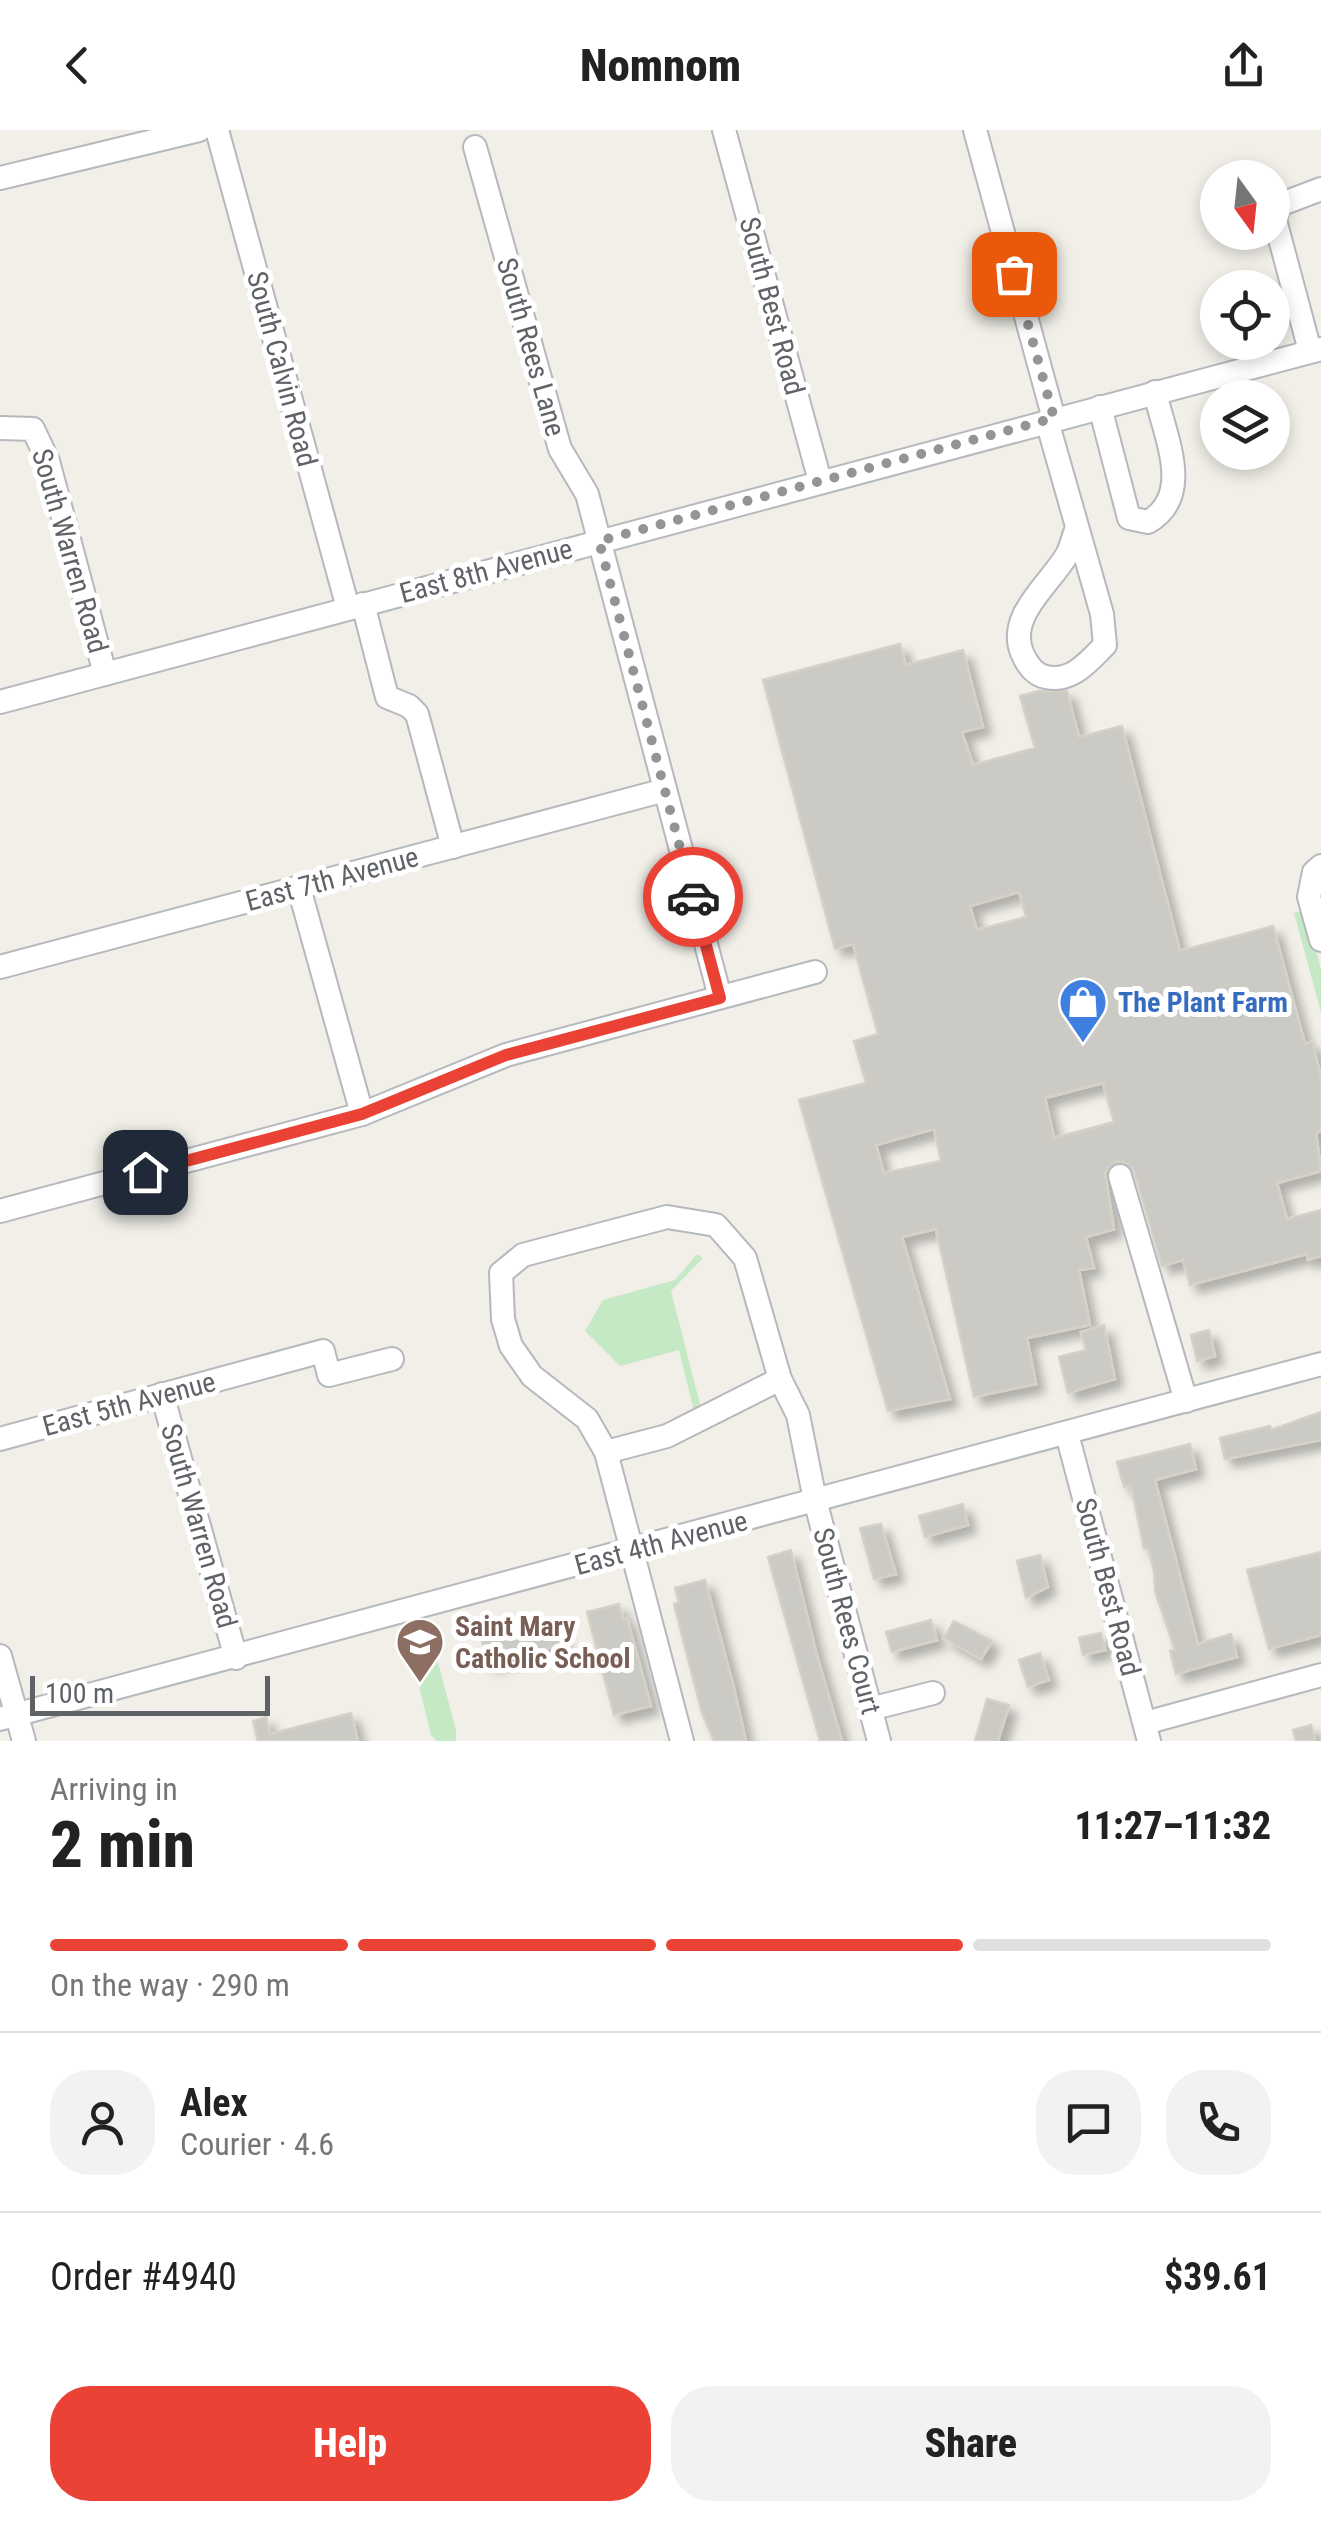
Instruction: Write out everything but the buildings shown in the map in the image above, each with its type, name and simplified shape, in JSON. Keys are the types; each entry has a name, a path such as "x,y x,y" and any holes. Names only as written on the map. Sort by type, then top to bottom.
{"street":[{"path":"0,178 99,140 199,130"},
{"name":"South Calvin Road","path":"217,130 355,606 387,697 410,706 416,714 453,847"},
{"name":"South Best Road","path":"724,130 820,481"},
{"path":"975,130 1076,530 1102,614 1105,645 1077,673 1049,678 1033,672 1021,653 1020,632 1027,608 1067,554 1076,530"},
{"name":"South Rees Lane","path":"475,147 560,449 587,494 720,998"},
{"path":"1316,350 1275,220 1278,205 1321,189"},
{"name":"East 8th Avenue","path":"0,702 1316,350"},
{"path":"1100,406 1129,518 1148,522 1166,512 1174,496 1155,392"},
{"name":"South Warren Road","path":"0,428 33,429 48,461 105,674"},
{"name":"East 7th Avenue","path":"0,967 665,790"},
{"path":"1317,869 1309,897 1321,940"},
{"path":"299,888 362,1114"},
{"path":"0,1212 362,1114 506,1055 815,972"},
{"path":"1120,1176 1186,1401"},
{"path":"606,1452 666,1436 780,1380 745,1258 716,1225 667,1217 523,1255 501,1273 503,1320 510,1346 532,1376 587,1419 606,1452 682,1741"},
{"name":"East 5th Avenue","path":"0,1439 323,1351 330,1375 392,1359"},
{"name":"East 4th Avenue","path":"8,1717 1321,1364"},
{"name":"South Rees Court","path":"780,1380 802,1428 815,1500 878,1741"},
{"name":"South Warren Road","path":"162,1394 236,1658"},
{"name":"South Best Road","path":"1067,1434 1147,1732"},
{"path":"0,1656 8,1717 24,1741"},
{"path":"1147,1732 1321,1676"},
{"path":"870,1709 934,1694"}],"green space":[{"path":"1305,910 1321,969 1321,1012 1294,913"},
{"path":"697,1254 703,1258 671,1291 701,1408 694,1411 679,1350 620,1366 585,1331 603,1300 675,1280"},
{"path":"431,1636 456,1741 437,1741 431,1735 416,1673 411,1674 403,1644"}],"way so far":[{"path":"693,897 599,541 1054,418 1014,274"}],"place":[{"name":"The Plant Farm","path":"1083,1044"},
{"name":"Saint Mary Catholic School","path":"420,1684"}],"route":[{"path":"145,1172 362,1114 506,1055 720,998 693,897"}]}
